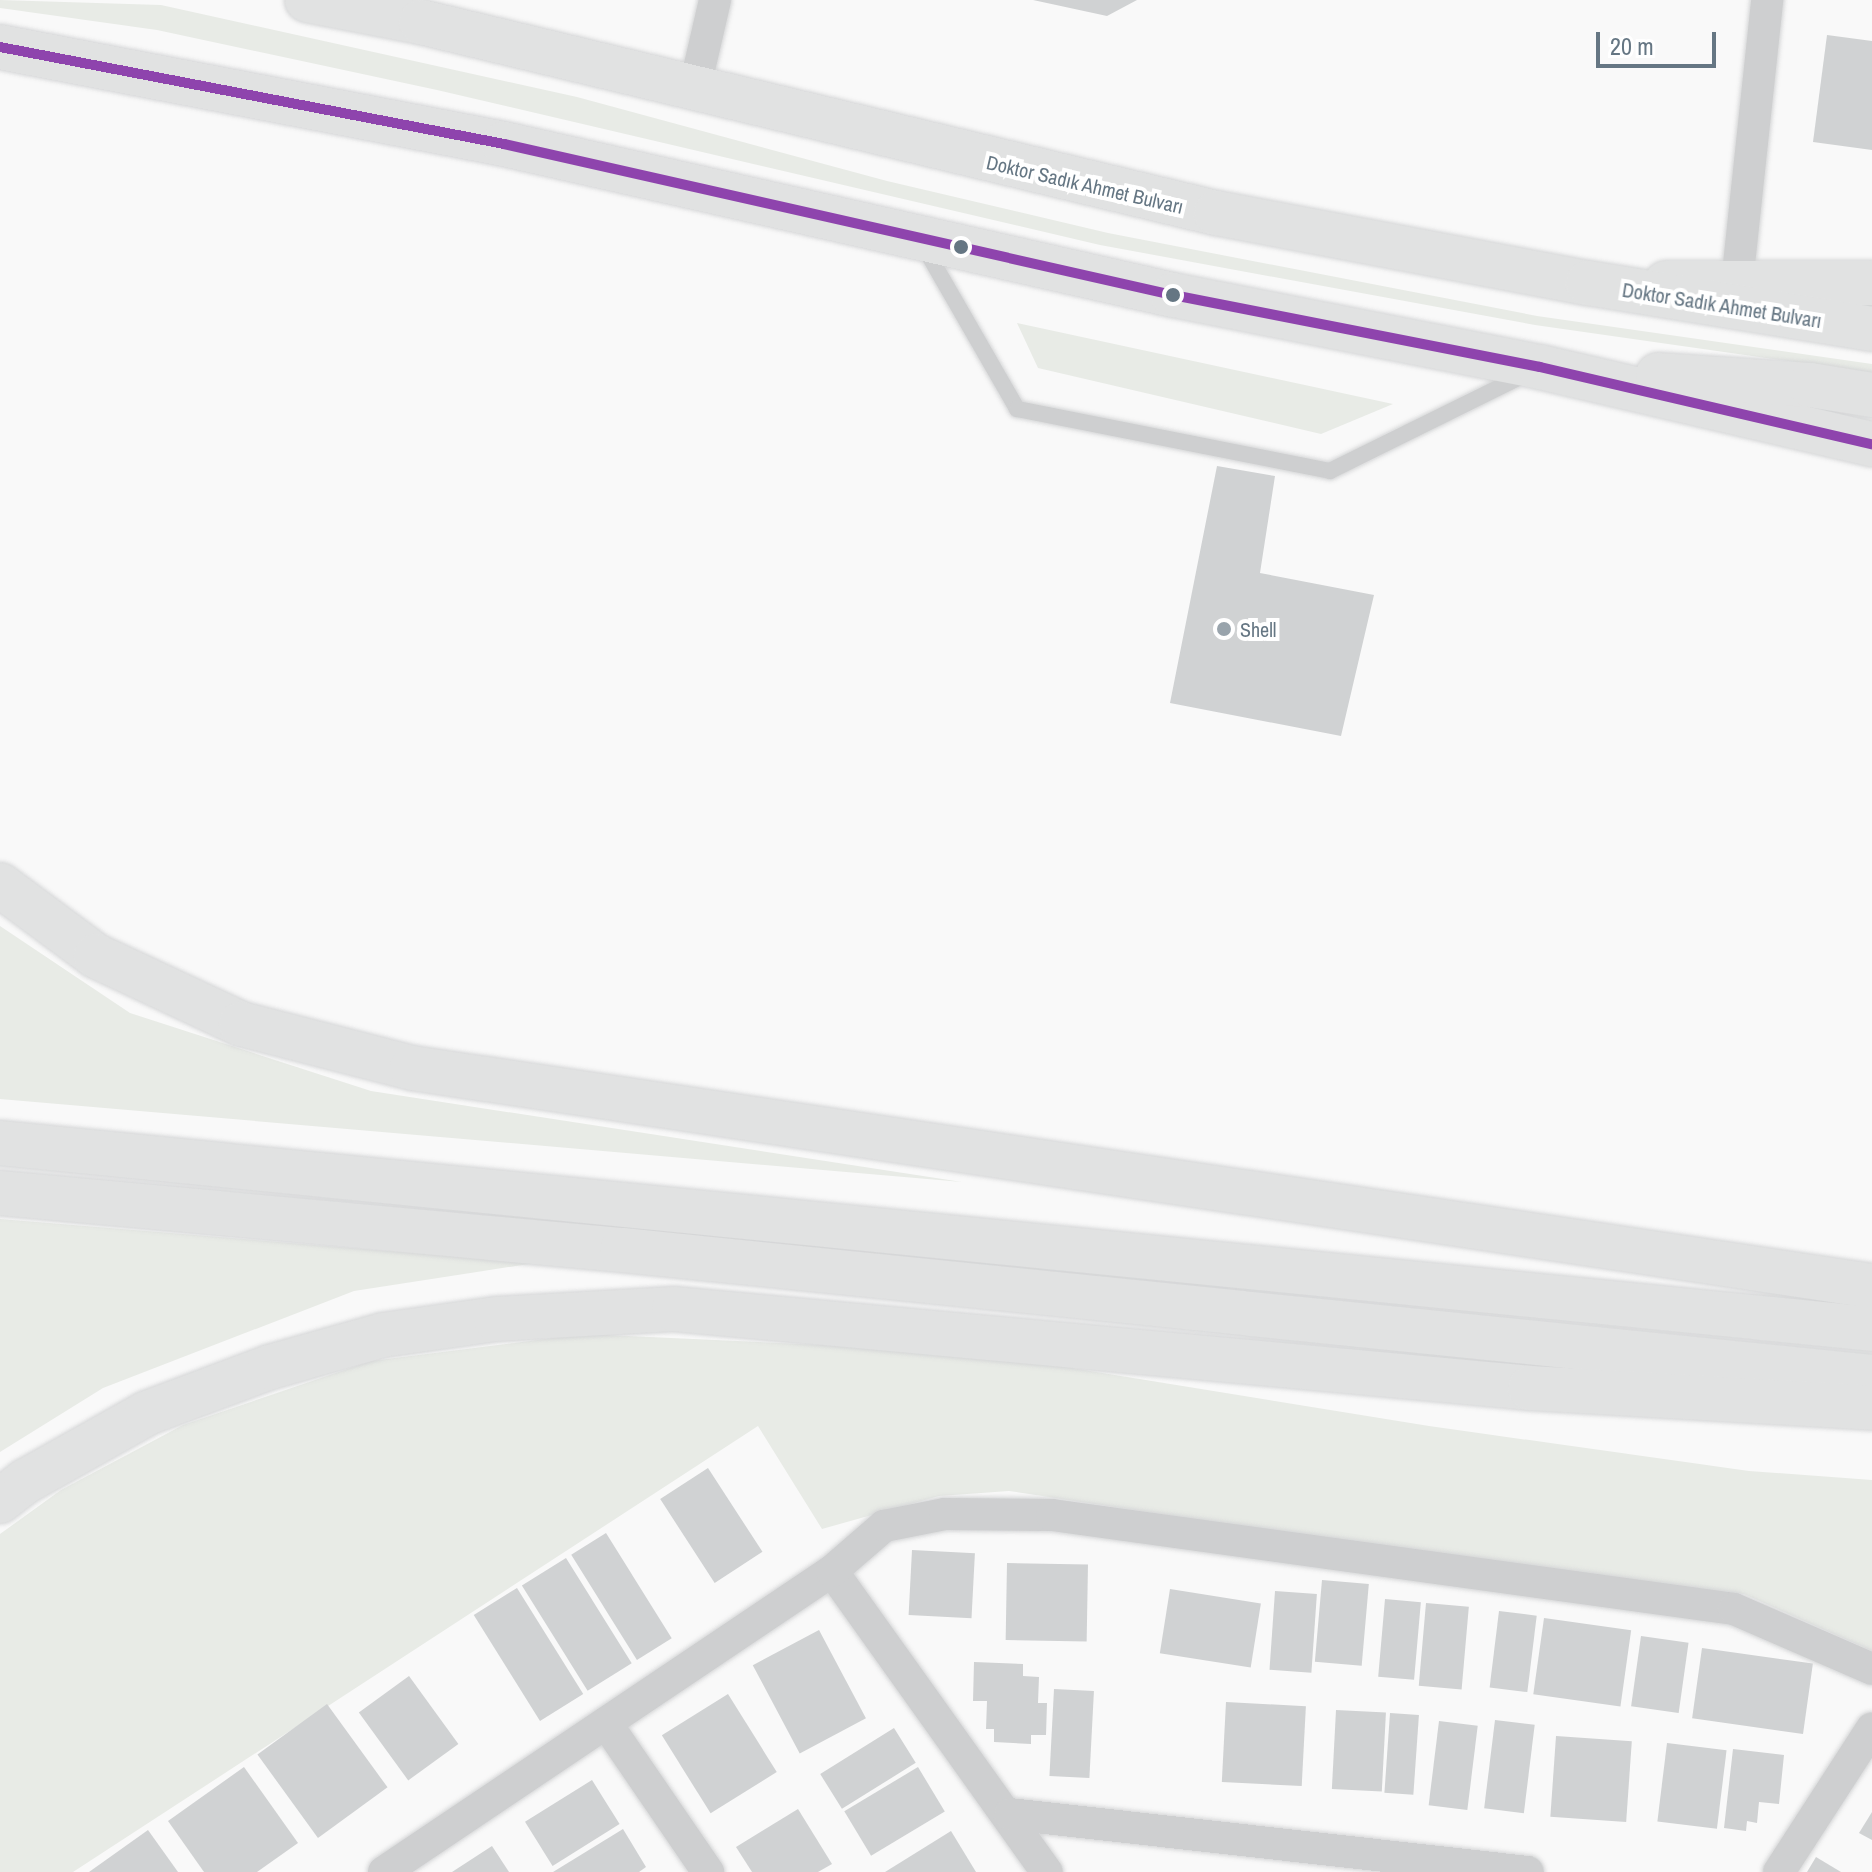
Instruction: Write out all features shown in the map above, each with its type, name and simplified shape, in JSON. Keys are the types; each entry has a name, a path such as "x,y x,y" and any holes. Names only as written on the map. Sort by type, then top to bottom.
{"main road":[{"name":"Doktor Sadık Ahmet Bulvarı","path":"307,0 421,22 694,91 1216,213 1588,283 1872,329"},
{"path":"0,47 504,144 919,238 1540,367 1872,444"},
{"path":"1588,283 1872,283"},
{"path":"1540,367 1810,385 1872,395"},
{"path":"0,885 96,956 241,1024 412,1068 1872,1286"},
{"path":"0,1143 1872,1329"},
{"path":"0,1193 622,1250 1872,1377"},
{"path":"0,1501 26,1481 147,1413 270,1367 383,1335 496,1319 674,1309 1530,1388 1872,1408"}],"street":[{"path":"694,91 715,0"},
{"path":"1737,283 1767,0"},
{"path":"384,1872 832,1571 884,1526 945,1514 1052,1515 1734,1609 1872,1669"},
{"path":"832,1571 1010,1814 1047,1872"},
{"path":"606,1723 708,1872"},
{"path":"1779,1872 1872,1728"},
{"path":"1010,1814 1528,1872"}],"lane":[{"path":"919,238 1017,409 1330,471 1540,367"}],"shaded area":[{"path":"0,0 161,5 577,97 887,181 1108,233 1537,316 1872,364 1872,373 1535,325 1100,245 437,90 157,30 0,8"},
{"path":"1017,323 1393,404 1321,434 1038,368"},
{"path":"0,926 130,1013 371,1091 962,1182 0,1099"},
{"path":"0,1219 535,1263 354,1291 103,1388 0,1452"},
{"path":"584,1334 973,1352 1429,1426 1749,1471 1872,1480 1872,1651 1744,1594 1370,1546 1009,1491 939,1496 822,1529 758,1426 73,1872 0,1872 0,1534 61,1490 183,1425 371,1361"}],"building":[{"path":"1033,0 1137,0 1107,16"},
{"path":"1827,35 1872,41 1872,150 1813,142"},
{"path":"1217,466 1275,476 1260,573 1374,595 1341,736 1170,703"},
{"path":"708,1468 762,1552 715,1583 660,1499"},
{"path":"606,1533 672,1638 637,1660 571,1555"},
{"path":"912,1550 975,1553 972,1618 909,1615"},
{"path":"566,1558 632,1663 588,1691 522,1586"},
{"path":"1007,1563 1088,1564 1087,1641 1006,1640"},
{"path":"1322,1580 1369,1584 1362,1666 1315,1662"},
{"path":"517,1588 583,1694 540,1721 474,1615"},
{"path":"1170,1589 1261,1603 1251,1668 1160,1653"},
{"path":"1275,1591 1317,1594 1311,1673 1269,1670"},
{"path":"1385,1599 1421,1602 1414,1680 1378,1677"},
{"path":"1426,1603 1469,1607 1462,1689 1419,1686"},
{"path":"1499,1611 1537,1616 1527,1692 1490,1687"},
{"path":"1544,1618 1631,1630 1620,1706 1533,1694"},
{"path":"819,1630 866,1718 800,1754 753,1665"},
{"path":"1641,1636 1689,1643 1679,1713 1631,1706"},
{"path":"1702,1648 1813,1664 1803,1734 1692,1718"},
{"path":"974,1662 1023,1664 1023,1676 1039,1677 1038,1703 1047,1703 1046,1735 1031,1735 1031,1744 994,1742 994,1729 986,1729 987,1701 973,1701"},
{"path":"409,1676 458,1744 408,1780 359,1712"},
{"path":"1054,1689 1094,1691 1089,1778 1049,1776"},
{"path":"728,1694 777,1772 711,1813 662,1735"},
{"path":"1226,1702 1306,1706 1302,1786 1222,1782"},
{"path":"327,1704 388,1787 318,1838 257,1755"},
{"path":"1336,1710 1386,1713 1382,1792 1332,1789"},
{"path":"1390,1713 1419,1715 1413,1795 1384,1793"},
{"path":"1495,1720 1535,1725 1524,1813 1484,1808"},
{"path":"1439,1721 1478,1726 1467,1810 1429,1805"},
{"path":"894,1728 916,1763 842,1809 820,1774"},
{"path":"1556,1736 1632,1741 1626,1822 1550,1817"},
{"path":"1667,1743 1727,1750 1717,1829 1657,1821"},
{"path":"1733,1749 1784,1755 1779,1804 1759,1802 1757,1823 1747,1821 1746,1831 1724,1828"},
{"path":"244,1767 298,1843 257,1872 204,1872 168,1821"},
{"path":"918,1767 945,1812 871,1856 844,1811"},
{"path":"592,1780 620,1824 553,1866 525,1822"},
{"path":"798,1809 832,1864 818,1872 752,1872 736,1847"},
{"path":"1872,1812 1872,1840 1859,1833"},
{"path":"623,1829 646,1867 639,1872 553,1872"},
{"path":"148,1830 178,1872 89,1872"},
{"path":"951,1831 976,1872 885,1872"},
{"path":"492,1846 509,1872 452,1872"},
{"path":"1816,1857 1841,1872 1807,1872"}],"transit line":[{"name":"20","path":"0,47 504,144 1173,295 1540,367 1872,444"}],"place":[{"name":"Shell","path":"1224,629"}]}
